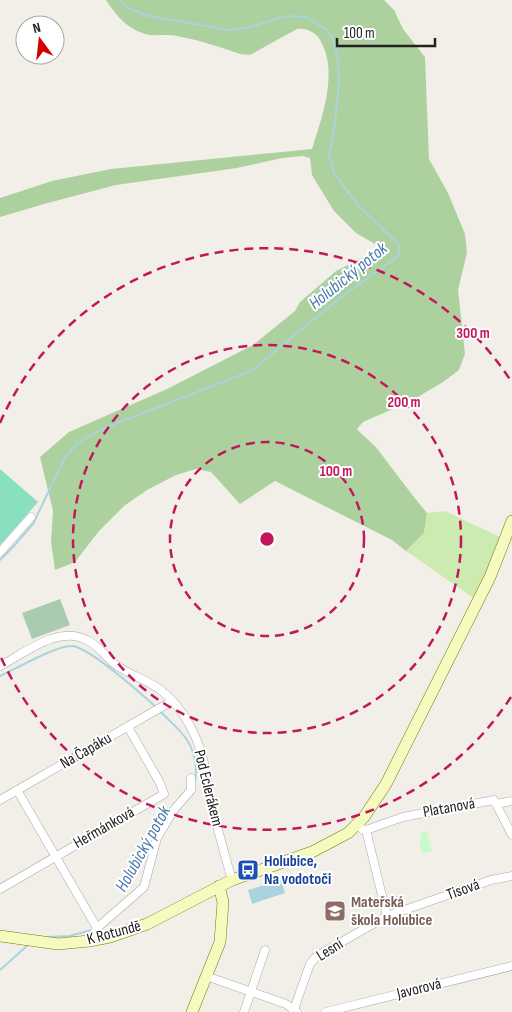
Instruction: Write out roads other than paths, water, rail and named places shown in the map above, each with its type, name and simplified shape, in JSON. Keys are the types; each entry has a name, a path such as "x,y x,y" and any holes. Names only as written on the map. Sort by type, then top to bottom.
{"street":[{"path":"0,552 31,517"},
{"name":"K Rotundě","path":"0,936 58,944 110,937 147,924 232,880 324,847 361,828 364,817 386,784 490,577 512,521"},
{"name":"Pod Eclerákem","path":"0,666 46,642 67,635 88,640 117,667 149,682 163,692 188,721 198,746 206,772 209,797 232,880"},
{"name":"Na Čapáku","path":"0,800 172,701"},
{"name":"Heřmánková","path":"0,889 164,794 160,783 128,727"},
{"path":"88,941 97,928 144,887 157,838 172,811 192,790 191,778"},
{"name":"Heřmánková","path":"17,790 57,856 97,928"},
{"name":"Platanová","path":"361,828 403,817 494,800 512,835"},
{"path":"496,804 512,801"},
{"path":"361,828 387,916"},
{"name":"Tisová","path":"387,916 491,880 512,876"},
{"path":"192,1012 220,942 223,902 220,886"},
{"name":"Lesní","path":"295,1011 312,960 387,916"},
{"path":"244,1012 265,950"},
{"name":"Javorová","path":"326,1012 512,966"},
{"path":"206,976 286,1004 295,1011"}],"water":[{"path":"281,880 285,893 252,904 248,890"}],"waterway":[{"name":"Holubický potok","path":"0,560 33,524 65,457 78,443 102,429 251,371 340,298 397,257 400,250 398,244 357,204 334,173 329,155 334,130 339,83 338,61 334,41 328,31 306,17 286,16 247,28 229,30 148,16 126,7 120,0"},
{"name":"Holubický potok","path":"0,676 55,650 71,646 79,648 102,662 156,707"},
{"name":"Holubický potok","path":"159,710 190,744 196,767 194,782"},
{"name":"Holubický potok","path":"48,937 69,936 92,930"},
{"name":"Holubický potok","path":"0,970 28,945"}],"place":[{"name":"Holubice, Na vodotoči","path":"248,870"},
{"name":"Mateřská škola Holubice","path":"335,911"}]}
